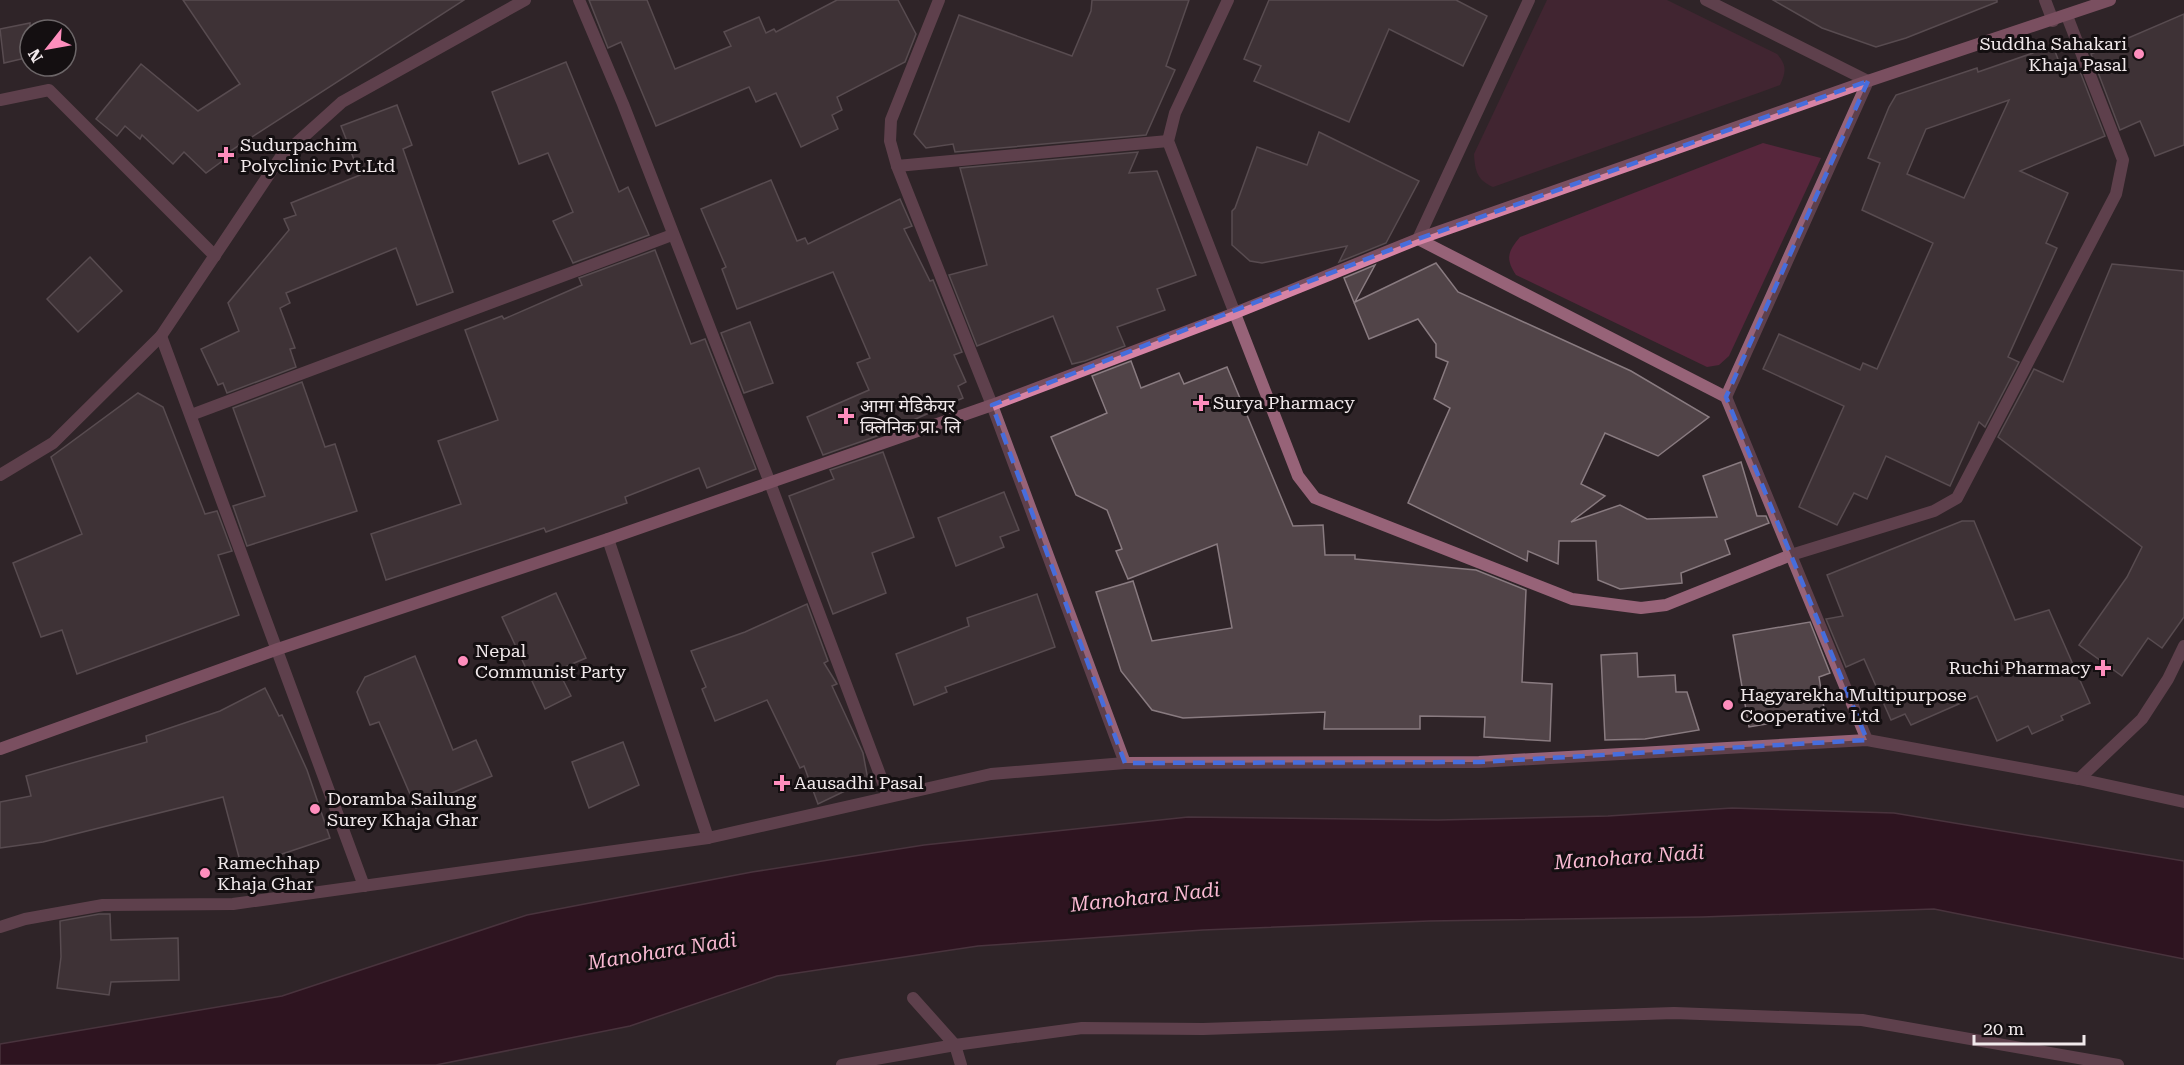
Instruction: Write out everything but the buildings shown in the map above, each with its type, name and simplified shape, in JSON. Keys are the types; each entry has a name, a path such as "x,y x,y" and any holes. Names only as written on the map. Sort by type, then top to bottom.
{"street":[{"path":"0,474 53,443 161,336 280,158 342,102 525,0"},
{"path":"579,0 623,104 888,796"},
{"path":"939,0 891,120 890,141 897,166 992,405 1125,763"},
{"path":"1227,0 1175,113 1168,141 1298,476 1316,498 1572,599 1641,608 1666,605 1791,555 1934,511 1957,498 2116,194 2122,160 2067,16"},
{"path":"1418,239 1529,0"},
{"path":"1706,0 1868,81"},
{"path":"2045,0 2053,21"},
{"path":"0,749 278,649 608,539 992,405 1235,313 1418,239 1868,81 2053,21 2110,0"},
{"path":"1726,397 1868,81"},
{"path":"0,100 49,90 215,256"},
{"path":"897,166 1168,141"},
{"path":"191,416 672,235"},
{"path":"1418,239 1726,397 1867,740"},
{"path":"161,336 364,886"},
{"path":"608,539 708,838"},
{"path":"2079,779 2142,718 2169,679 2184,646"},
{"path":"0,927 25,919 103,905 233,904 708,838 991,774 1125,763 1479,762 1867,740 2079,779 2184,802"},
{"path":"912,998 955,1045 961,1065"},
{"path":"842,1065 955,1045 1082,1028 1203,1029 1674,1013 1862,1020 2118,1065"}],"highlighted area":[{"path":"1868,81 1726,397 1867,740 1479,762 1125,763 992,405 1418,239"}],"shaded area":[{"path":"1547,0 1667,0 1777,54 1784,65 1780,85 1493,187 1480,178 1474,154"},
{"path":"1763,143 1821,158 1729,356 1719,365 1707,367 1516,275 1510,264 1509,255 1520,237"}],"water":[{"name":"Manohara Nadi","path":"1732,808 1894,813 2184,861 2184,959 1934,909 1702,917 1429,921 1203,930 978,946 777,976 630,1026 436,1065 0,1065 0,1044 282,996 527,915 752,872 924,845 1188,817 1438,820 1608,816"}],"place":[{"name":"Suddha Sahakari Khaja Pasal","path":"2139,54"},
{"name":"Sudurpachim Polyclinic Pvt.Ltd","path":"226,155"},
{"name":"Surya Pharmacy","path":"1201,403"},
{"name":"आमा मेडिकेयर क्लिनिक प्रा. लि","path":"846,416"},
{"name":"Nepal Communist Party","path":"463,661"},
{"name":"Ruchi Pharmacy","path":"2103,668"},
{"name":"Hagyarekha Multipurpose Cooperative Ltd","path":"1728,705"},
{"name":"Aausadhi Pasal","path":"782,783"},
{"name":"Doramba Sailung Surey Khaja Ghar","path":"315,809"},
{"name":"Ramechhap Khaja Ghar","path":"205,873"}]}
